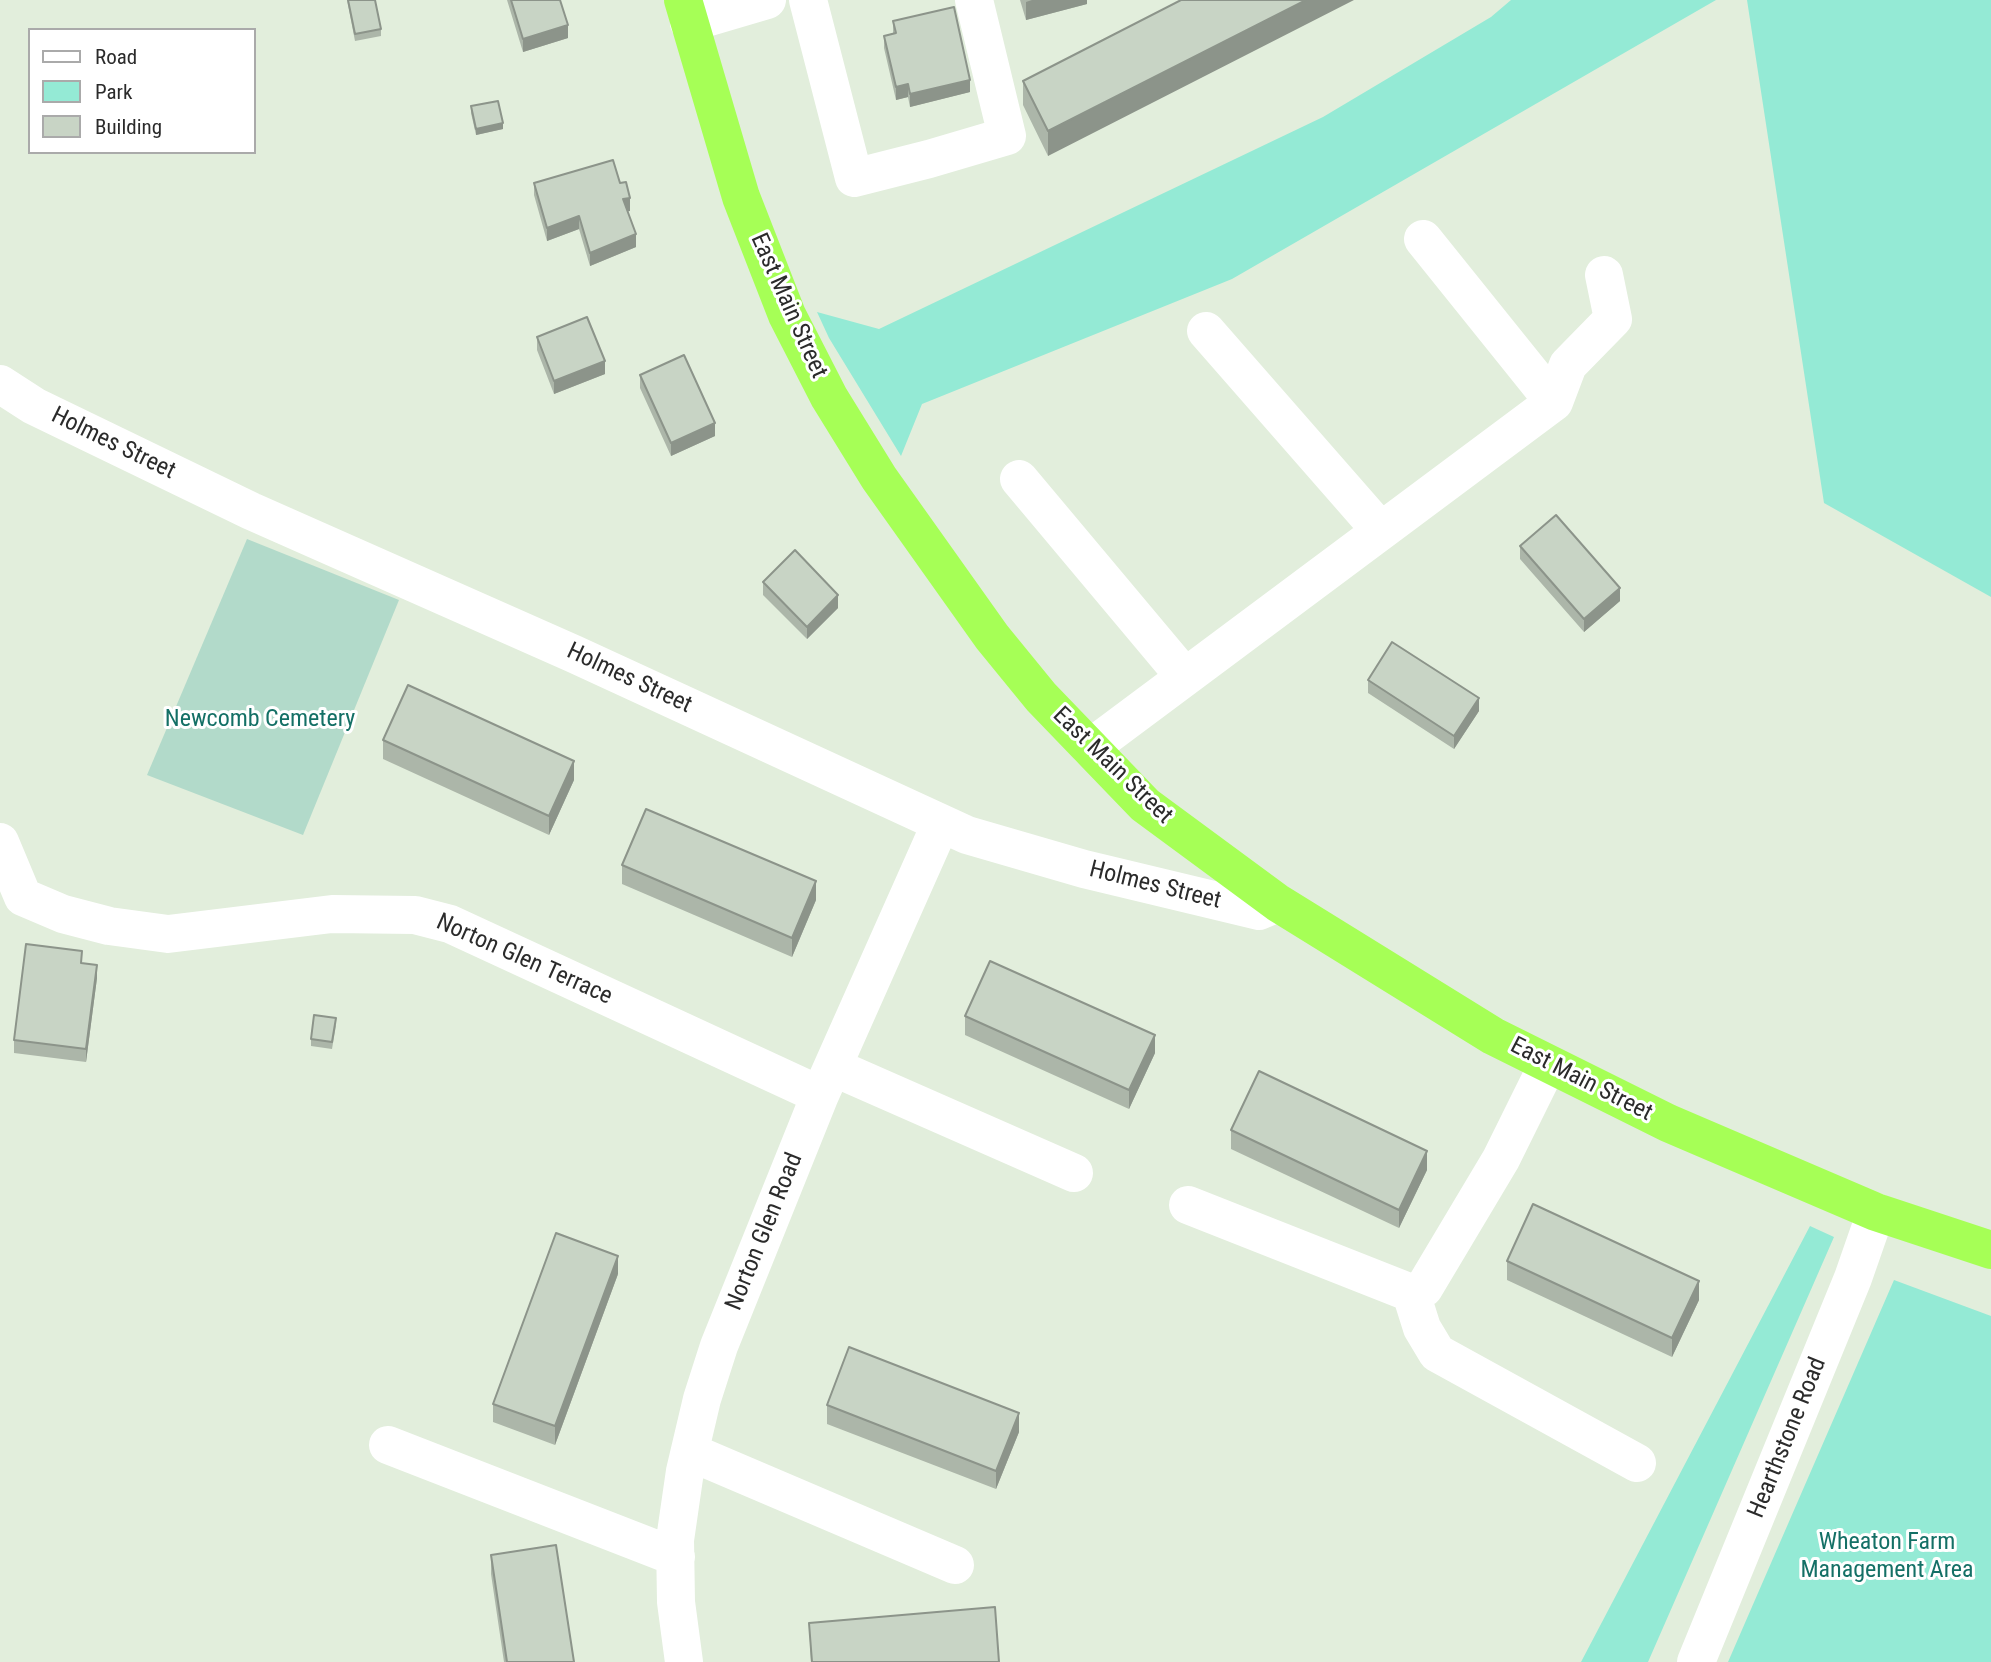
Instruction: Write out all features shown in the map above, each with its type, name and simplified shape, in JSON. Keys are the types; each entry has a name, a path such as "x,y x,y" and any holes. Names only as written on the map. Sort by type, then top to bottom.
{"highway":[{"name":"East Main Street","path":"686,12 741,197 787,315 829,397 879,478 992,637 1041,696 1145,805 1278,903 1493,1036 1668,1124 1876,1212 1991,1250"}],"street":[{"path":"686,12 767,0"},
{"path":"808,0 854,178 1007,136 974,0"},
{"path":"1423,239 1554,402"},
{"path":"1090,748 1554,402 1567,365 1613,319 1604,275"},
{"path":"1206,331 1381,531"},
{"name":"Holmes Street","path":"0,384 34,406 251,511 574,654 967,835 1084,869 1213,901 1259,911 1278,903"},
{"path":"1019,479 1185,677"},
{"name":"Norton Glen Road","path":"684,1662 676,1602 675,1540 702,1399 719,1346 826,1081 941,823"},
{"name":"Norton Glen Terrace","path":"0,842 23,897 63,914 109,926 168,934 332,914 415,915 450,924 826,1081 1074,1173"},
{"path":"1188,1205 1411,1293 1424,1288 1501,1159 1548,1064"},
{"name":"Hearthstone Road","path":"1696,1662 1853,1278 1876,1212"},
{"path":"1411,1293 1422,1328 1437,1353 1637,1463"},
{"path":"388,1445 676,1557"},
{"path":"690,1452 956,1565"}],"green space":[{"path":"1511,0 1716,0 1232,279 922,404 901,456 829,338 817,312 879,329 1323,117 1491,17"},
{"path":"1747,0 1991,0 1991,597 1824,503"},
{"name":"Newcomb Cemetery","path":"247,539 399,600 303,835 147,775"},
{"path":"1810,1226 1834,1237 1648,1662 1581,1662"},
{"name":"Wheaton Farm Management Area","path":"1894,1280 1991,1316 1991,1662 1728,1662"}],"building":[{"path":"348,0 375,0 381,29 355,34"},
{"path":"511,0 560,0 568,25 523,39"},
{"path":"1181,0 1306,0 1048,131 1023,81"},
{"path":"954,7 970,80 910,94 908,84 896,87 884,36 896,33 893,21"},
{"path":"498,101 503,123 476,129 471,106"},
{"path":"613,160 620,183 626,182 630,198 623,199 636,234 590,253 579,216 547,228 534,183"},
{"path":"587,317 605,361 554,381 537,337"},
{"path":"684,355 715,423 671,443 640,375"},
{"path":"1556,515 1620,588 1584,619 1520,546"},
{"path":"795,550 838,595 807,627 763,582"},
{"path":"1392,642 1479,698 1454,736 1368,680"},
{"path":"408,685 574,761 549,816 383,740"},
{"path":"646,809 816,881 792,938 622,865"},
{"path":"26,944 82,951 81,963 97,965 86,1049 14,1040"},
{"path":"990,961 1155,1035 1129,1090 965,1016"},
{"path":"314,1015 336,1018 332,1042 311,1039"},
{"path":"1259,1071 1427,1151 1399,1210 1231,1130"},
{"path":"1533,1204 1699,1281 1672,1338 1507,1261"},
{"path":"556,1233 618,1256 555,1426 493,1404"},
{"path":"849,1347 1019,1413 996,1471 827,1405"},
{"path":"556,1545 574,1662 507,1662 491,1555"},
{"path":"995,1607 999,1662 812,1662 809,1623"}]}
